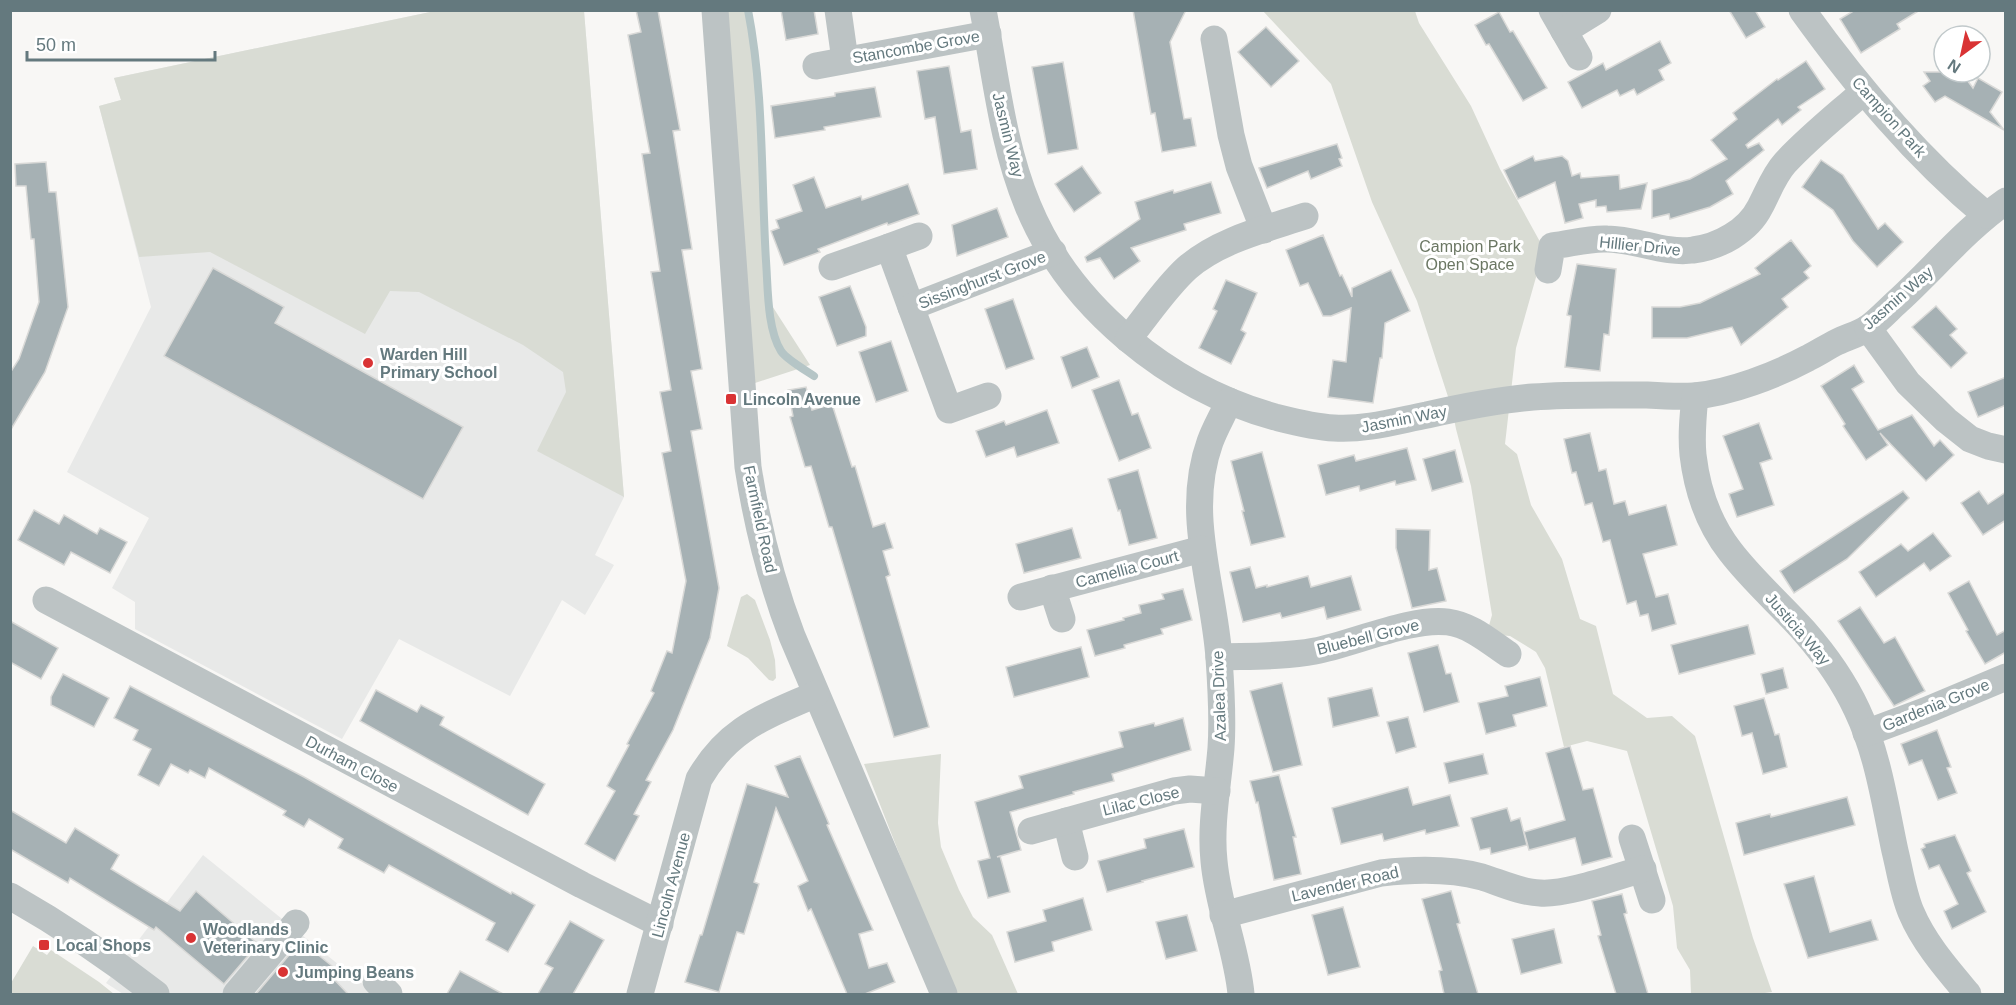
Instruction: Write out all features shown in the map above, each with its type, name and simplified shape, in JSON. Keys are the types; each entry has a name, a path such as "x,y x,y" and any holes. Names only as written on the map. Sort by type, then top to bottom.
{"street":[{"name":"Farmfield Road","path":"715,10 748,467 762,541 792,636 944,994"},
{"name":"Stancombe Grove","path":"838,10 845,60"},
{"path":"1579,57 1558,21 1598,10"},
{"name":"Campion Park","path":"1802,10 1863,92 1919,152 1965,198 1996,208"},
{"name":"Stancombe Grove","path":"816,66 985,22"},
{"name":"Jasmin Way","path":"985,22 1007,144 1029,209 1071,279 1092,304 1128,339 1176,374 1229,401 1258,412 1310,426 1371,427 1482,403 1536,397 1695,396 1725,390 1781,371 1868,328 1996,208"},
{"path":"1214,39 1236,94 1239,166 1264,230"},
{"name":"Hillier Drive","path":"1548,270 1552,246 1606,239 1678,251 1702,249 1724,241 1738,232 1759,209 1783,165 1813,135 1863,92"},
{"path":"1128,339 1176,279 1215,249 1305,216"},
{"path":"832,267 919,236"},
{"name":"Sissinghurst Grove","path":"889,247 949,410 988,396"},
{"name":"Sissinghurst Grove","path":"911,307 1053,252"},
{"path":"1868,328 1908,383 1946,420 1970,439 2006,450"},
{"name":"Justicia Way","path":"1695,396 1693,453 1701,496 1709,516 1729,550 1804,631 1823,655 1857,710 1882,786 1901,878 1911,912 1926,941 1968,994"},
{"name":"Azalea Drive","path":"1229,401 1210,443 1204,466 1200,508 1202,549 1219,657 1221,744 1214,814 1213,860 1241,994"},
{"name":"Camellia Court","path":"1021,597 1202,549"},
{"name":"Camellia Court","path":"1052,588 1062,619"},
{"name":"Durham Close","path":"46,600 550,868 660,924"},
{"name":"Bluebell Grove","path":"1219,657 1315,651 1403,627 1435,622 1449,622 1462,626 1509,654"},
{"name":"Gardenia Grove","path":"1866,733 2006,677"},
{"name":"Lincoln Avenue","path":"640,994 699,779 709,761 726,742 750,725 816,694"},
{"name":"Lilac Close","path":"1031,831 1174,792 1190,789 1217,791"},
{"path":"1066,821 1076,857"},
{"path":"1632,838 1652,900"},
{"name":"Lavender Road","path":"1223,915 1381,873 1401,870 1429,869 1457,872 1481,877 1520,891 1549,894 1643,869"},
{"path":"10,896 52,920 156,994"},
{"path":"236,994 296,923"}],"shaded area":[{"name":"Warden Hill Primary School","path":"435,11 584,11 624,497 595,555 614,565 585,615 562,600 510,696 399,639 342,739 135,629 135,602 112,588 149,518 67,472 151,307 99,106 121,100 114,78"},
{"path":"203,855 375,994 123,994 106,983"}],"green space":[{"path":"435,11 584,11 624,497 537,451 566,392 563,372 523,345 419,292 390,291 365,334 210,252 139,257 99,106 121,100 114,78"},
{"path":"718,11 751,11 769,301 810,365 755,383"},
{"name":"Campion Park Open Space","path":"1263,11 1415,11 1419,23 1471,106 1500,169 1544,249 1516,348 1505,444 1517,454 1531,505 1562,559 1580,619 1596,626 1613,694 1647,718 1672,716 1695,736 1753,938 1772,992 1691,994 1690,970 1677,948 1673,906 1627,751 1587,741 1564,747 1545,668 1536,652 1510,636 1499,635 1488,629 1492,615 1471,486 1452,409 1417,301 1372,202 1331,84"},
{"path":"747,594 755,600 770,640 775,660 776,678 773,681 769,680 748,658 727,646 741,597"},
{"path":"941,754 938,823 941,847 973,917 992,935 1018,994 956,994 864,764"},
{"path":"33,946 47,955 51,950 114,994 11,994 11,983"}],"building":[{"path":"636,10 658,10 680,130 673,131 692,249 682,250 702,369 691,371 702,429 691,431 719,588 710,638 673,730 646,780 651,782 634,814 639,816 615,861 585,844 615,791 607,786 654,693 651,691 667,651 672,653 686,581 662,453 671,451 660,392 671,390 651,272 660,271 642,154 650,153 628,35 641,32"},
{"path":"781,10 814,10 818,34 786,40"},
{"path":"1133,10 1186,10 1170,42 1184,119 1191,118 1196,146 1162,152 1155,113 1151,114"},
{"path":"1729,10 1755,10 1765,27 1746,38"},
{"path":"1855,10 1920,10 1897,24 1900,29 1861,53 1840,19"},
{"path":"1499,12 1547,88 1523,101 1475,25"},
{"path":"1266,27 1299,61 1271,87 1238,52"},
{"path":"1660,41 1671,63 1659,70 1664,80 1637,95 1634,89 1620,96 1617,90 1582,108 1568,82 1603,63 1606,70"},
{"path":"1806,61 1825,89 1798,107 1801,110 1782,125 1778,119 1746,145 1748,148 1759,143 1764,150 1726,181 1733,194 1710,207 1670,219 1669,214 1652,218 1652,190 1690,179 1727,159 1711,140 1737,119 1733,113 1777,79"},
{"path":"1063,62 1078,149 1048,154 1032,67"},
{"path":"949,66 961,132 971,130 977,169 944,174 935,117 925,119 917,71"},
{"path":"1924,72 1932,72 1932,84 1970,84 1973,88 1975,84 1988,84 2002,92 1990,112 2004,130 1945,96 1935,102 1923,86 1930,81"},
{"path":"875,87 881,117 824,127 825,130 775,138 771,106"},
{"path":"1337,144 1342,166 1311,179 1308,171 1267,188 1259,168"},
{"path":"1533,156 1535,161 1562,156 1568,161 1572,176 1580,173 1581,178 1619,175 1620,189 1647,183 1641,209 1607,212 1606,206 1596,207 1596,200 1579,204 1583,218 1565,223 1555,182 1518,199 1504,170"},
{"path":"1821,160 1843,175 1878,229 1885,223 1903,242 1877,267 1853,241 1833,210 1802,187"},
{"path":"46,162 49,192 56,192 68,307 45,372 10,431 10,373 19,359 39,302 34,239 31,239 26,186 16,186 15,164"},
{"path":"1082,166 1101,193 1074,212 1055,184"},
{"path":"814,177 826,208 861,196 862,200 908,184 919,214 888,225 887,223 818,249 820,252 784,265 771,231 779,228 776,220 802,211 793,185"},
{"path":"1211,182 1221,213 1184,224 1186,230 1131,248 1140,261 1114,279 1100,258 1087,262 1085,257 1140,219 1135,202 1173,190 1174,193"},
{"path":"997,208 1008,237 957,256 952,225"},
{"path":"1323,235 1340,276 1342,275 1352,297 1352,288 1391,270 1410,311 1385,323 1382,358 1380,358 1373,403 1328,397 1333,360 1346,362 1351,308 1331,316 1323,316 1308,283 1300,286 1286,250"},
{"path":"1791,240 1811,266 1804,272 1809,278 1782,299 1788,307 1741,345 1732,327 1687,338 1652,338 1652,307 1680,307 1700,303 1760,274 1755,268"},
{"path":"1577,264 1616,269 1609,335 1604,334 1600,371 1565,367 1571,316 1567,315"},
{"path":"213,268 284,307 275,323 463,427 423,499 164,356"},
{"path":"1226,280 1257,293 1241,330 1246,333 1231,364 1199,348 1217,311 1213,309"},
{"path":"850,286 866,327 866,336 837,346 819,297"},
{"path":"1013,299 1034,359 1006,369 985,309"},
{"path":"1936,306 1957,329 1950,335 1967,353 1951,368 1912,327"},
{"path":"891,341 908,391 876,402 859,352"},
{"path":"1087,347 1099,377 1072,388 1061,357"},
{"path":"1854,365 1864,382 1852,389 1878,430 1912,415 1934,446 1940,440 1954,455 1926,481 1880,433 1888,445 1866,460 1843,426 1845,424 1821,386"},
{"path":"2006,377 2006,405 1978,417 1968,392"},
{"path":"1119,380 1132,415 1138,413 1151,448 1119,461 1092,390"},
{"path":"806,387 812,410 832,404 852,467 855,466 873,527 885,523 893,548 883,551 890,575 886,577 929,727 894,737 832,527 829,527 811,466 805,467 790,417 793,416 788,390"},
{"path":"1047,410 1059,443 1017,457 1014,447 986,457 976,431 1004,421 1006,425"},
{"path":"1759,423 1772,459 1760,463 1774,505 1737,517 1729,494 1743,489 1723,436"},
{"path":"1590,433 1599,471 1606,469 1614,504 1625,501 1629,515 1666,505 1677,545 1643,554 1656,597 1668,594 1676,624 1652,631 1648,614 1640,616 1636,601 1627,604 1610,540 1603,542 1592,503 1585,505 1576,472 1572,473 1564,439"},
{"path":"1407,448 1416,480 1396,485 1395,481 1360,491 1359,486 1326,495 1318,465 1354,455 1356,461"},
{"path":"1455,450 1463,482 1432,491 1423,459"},
{"path":"1262,452 1285,537 1251,545 1231,461"},
{"path":"1138,470 1157,538 1129,545 1120,510 1118,511 1108,479"},
{"path":"1903,491 1909,498 1847,559 1794,593 1780,571"},
{"path":"1979,491 1988,504 2006,492 2006,520 1983,535 1961,503"},
{"path":"34,510 59,524 64,515 97,534 100,528 127,542 110,573 71,552 64,565 18,540"},
{"path":"1072,528 1081,558 1024,573 1016,544"},
{"path":"1396,529 1430,530 1429,570 1437,568 1446,601 1412,608 1396,548"},
{"path":"1933,533 1951,556 1930,571 1924,563 1876,597 1859,572 1901,544 1908,551"},
{"path":"1250,567 1256,588 1308,576 1311,587 1351,576 1361,610 1327,619 1324,607 1282,618 1280,613 1243,622 1230,572"},
{"path":"1969,581 1997,635 2006,630 2006,652 1985,664 1948,593"},
{"path":"1183,589 1192,620 1161,629 1163,634 1095,656 1087,630 1141,613 1139,605 1164,599 1162,594"},
{"path":"1860,607 1884,643 1895,637 1925,691 1894,706 1838,621"},
{"path":"10,621 58,648 41,679 10,662"},
{"path":"1748,625 1755,654 1679,674 1671,645"},
{"path":"1438,645 1446,674 1451,673 1459,702 1424,712 1408,653"},
{"path":"1081,647 1089,677 1014,697 1006,667"},
{"path":"1783,668 1788,688 1766,694 1761,674"},
{"path":"63,674 109,698 94,727 51,705 51,697"},
{"path":"1540,677 1547,706 1513,715 1516,726 1486,734 1478,703 1508,696 1505,686"},
{"path":"1282,683 1302,765 1273,772 1250,691"},
{"path":"130,686 304,777 511,894 512,892 535,905 508,952 486,940 495,923 389,865 384,873 338,848 343,839 309,819 304,827 283,815 286,811 209,768 205,778 190,770 188,773 171,764 159,786 138,775 151,749 133,740 138,730 114,718"},
{"path":"1372,688 1379,716 1333,727 1328,698"},
{"path":"376,690 417,712 421,705 444,717 440,725 545,784 528,815 360,721"},
{"path":"1764,698 1775,735 1779,734 1787,767 1763,774 1752,733 1742,736 1734,706"},
{"path":"1408,717 1416,747 1396,753 1387,722"},
{"path":"1183,718 1191,750 1112,774 1114,781 1010,812 1021,850 1000,856 1010,892 988,898 978,861 990,858 975,802 1023,788 1019,776 1123,747 1119,732 1154,723 1155,726"},
{"path":"1937,730 1951,767 1947,768 1957,793 1938,800 1922,760 1909,765 1901,744"},
{"path":"1570,746 1583,790 1593,788 1612,857 1582,865 1575,838 1529,850 1524,832 1565,820 1546,753"},
{"path":"1483,754 1488,774 1449,783 1444,763"},
{"path":"800,756 873,930 859,934 869,968 887,963 895,982 865,994 847,994 811,909 808,911 798,886 808,881 776,808 754,882 759,884 744,934 737,932 719,992 685,982 700,935 702,935 747,784 788,797 775,766"},
{"path":"1279,775 1296,837 1293,837 1301,874 1274,880 1258,802 1256,803 1250,781"},
{"path":"1408,787 1413,805 1450,795 1459,826 1426,834 1425,830 1384,841 1382,834 1341,844 1332,808"},
{"path":"1847,797 1855,825 1744,855 1736,823 1770,814 1771,817"},
{"path":"1507,808 1511,821 1520,818 1527,845 1491,854 1490,848 1480,850 1471,818"},
{"path":"10,810 66,843 75,828 119,855 111,869 180,911 196,891 258,944 224,984 156,927 154,930 70,878 68,883 10,849"},
{"path":"1184,829 1194,867 1107,892 1098,861 1146,848 1144,839"},
{"path":"1955,835 1971,871 1967,873 1986,912 1952,929 1944,911 1958,904 1939,865 1929,869 1921,849 1925,847 1924,844"},
{"path":"1814,876 1830,932 1871,920 1878,940 1808,958 1784,884"},
{"path":"1451,891 1460,923 1457,924 1478,994 1444,994 1439,971 1442,970 1422,899"},
{"path":"1622,894 1627,913 1624,914 1648,994 1616,994 1598,936 1601,935 1592,901"},
{"path":"1083,898 1092,930 1052,942 1054,951 1015,962 1007,932 1046,921 1043,910"},
{"path":"1343,907 1360,967 1328,975 1312,915"},
{"path":"1187,915 1197,951 1166,959 1156,922"},
{"path":"570,921 604,940 573,994 538,994 553,968 545,964"},
{"path":"1554,929 1562,963 1521,974 1512,939"},
{"path":"301,941 332,966 327,972 348,994 256,994"},
{"path":"460,971 503,994 447,994"}],"waterway":[{"path":"748,10 757,72 771,320 776,342 783,354 814,376"}],"place":[{"name":"Warden Hill Primary School","path":"368,363"},
{"name":"Lincoln Avenue","path":"731,399"},
{"name":"Woodlands Veterinary Clinic","path":"191,938"},
{"name":"Local Shops","path":"44,945"},
{"name":"Jumping Beans","path":"283,972"}]}
